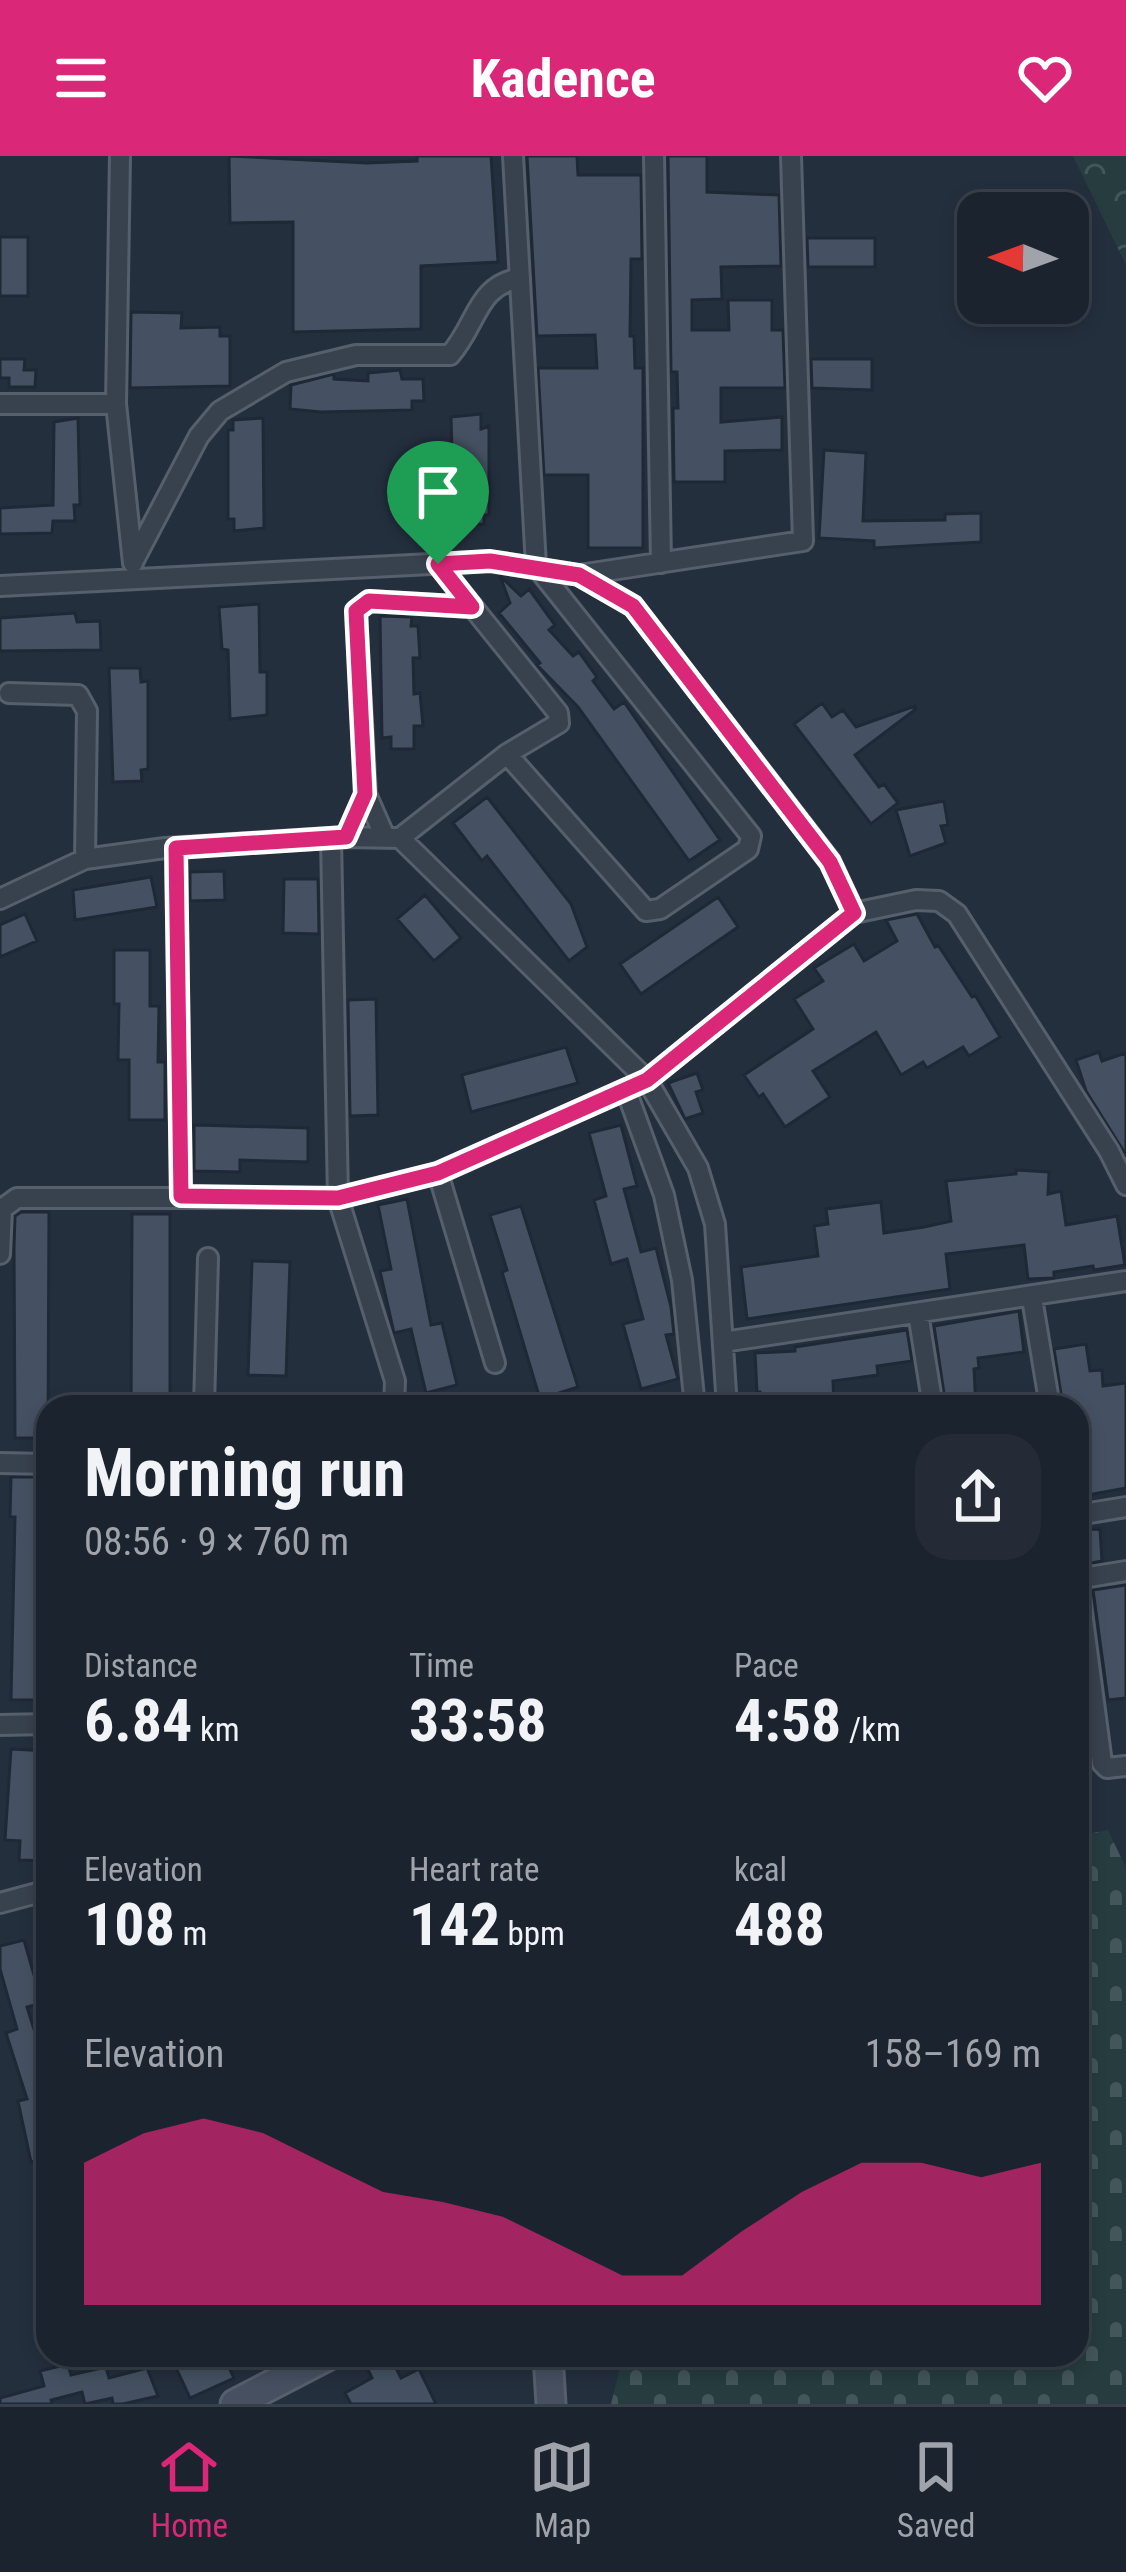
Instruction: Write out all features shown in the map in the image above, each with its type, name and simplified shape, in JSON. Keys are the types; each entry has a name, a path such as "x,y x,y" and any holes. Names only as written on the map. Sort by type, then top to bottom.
{"street":[{"path":"120,156 116,404 134,571"},
{"path":"507,754 646,911 660,909 748,849 751,836 536,566 513,156"},
{"path":"653,156 661,563"},
{"path":"579,575 803,541 791,156"},
{"path":"134,571 199,436 220,411 286,372 309,366 356,355 450,355 490,290 500,281 520,278"},
{"path":"0,404 116,404"},
{"path":"0,586 134,571 490,561 579,575 633,606 830,862 854,913"},
{"path":"0,899 85,859 176,848 393,838 507,754 553,730 560,719 438,564"},
{"path":"472,607 369,601 356,611 365,794 393,838 647,1080 698,1168 715,1223 725,1395"},
{"path":"9,693 83,699 87,711 85,859"},
{"path":"365,794 338,837 338,1198 394,1381 394,1395"},
{"path":"176,848 181,1196"},
{"path":"0,1254 2,1209 16,1198 338,1198 438,1173 647,1080 854,913 916,900 939,902 957,914 1126,1184"},
{"path":"626,1090 664,1195 682,1280 694,1395"},
{"path":"438,1173 495,1363"},
{"path":"204,1395 208,1258"},
{"path":"724,1342 1126,1281"},
{"path":"1031,1298 1048,1395"},
{"path":"917,1313 931,1395"},
{"path":"0,1463 36,1464"},
{"path":"1089,1513 1126,1508"},
{"path":"1089,1576 1126,1571"},
{"path":"1089,1666 1102,1762 1107,1768 1126,1766"},
{"path":"0,1724 36,1724"},
{"path":"0,1903 36,1893"},
{"path":"235,2404 306,2367"},
{"path":"549,2367 551,2404"}],"green space":[{"path":"1073,156 1126,156 1126,265"},
{"path":"1108,1830 1126,1868 1126,2404 611,2404 620,2367 1089,2367 1089,1834"}],"building":[{"path":"229,156 367,163 417,161 417,156 491,156 498,262 421,266 421,329 293,332 293,222 230,223"},
{"path":"527,156 577,156 578,175 641,175 642,259 631,259 630,336 634,336 635,368 643,368 643,548 588,548 588,475 544,475 538,368 597,368 595,335 537,336"},
{"path":"668,156 707,156 707,192 779,195 781,266 721,267 722,299 692,300 692,330 729,330 728,300 772,300 772,330 783,330 785,388 721,388 721,422 782,417 782,450 725,451 725,482 674,482 673,408 678,408 677,372 671,372"},
{"path":"0,237 28,237 28,296 0,296"},
{"path":"807,238 875,238 875,267 808,267"},
{"path":"131,312 182,313 181,328 220,327 220,336 230,336 230,386 130,388"},
{"path":"0,359 25,359 24,370 36,370 35,387 9,387 9,378 0,378"},
{"path":"811,359 872,359 872,390 812,388"},
{"path":"400,370 402,379 423,379 424,401 412,401 412,410 290,409 291,385 334,374 334,379 368,381 368,373"},
{"path":"481,414 481,429 489,426 489,515 484,515 484,524 454,526 451,417"},
{"path":"78,418 80,505 74,505 75,521 53,521 52,533 0,534 0,508 53,505 54,422"},
{"path":"263,418 264,528 234,531 234,519 228,519 228,430 233,430 233,420"},
{"path":"824,450 866,453 863,521 945,520 945,514 981,513 981,542 874,548 874,541 819,538"},
{"path":"500,576 521,596 529,589 555,625 549,630 573,656 579,652 614,709 624,702 720,840 689,861 578,707 537,665 540,663 499,613 510,603"},
{"path":"259,604 260,672 267,672 267,715 230,719 228,650 222,649 219,607"},
{"path":"75,613 77,622 100,621 101,650 0,651 0,618"},
{"path":"380,616 412,617 411,626 418,626 420,658 413,658 414,694 420,693 423,726 414,726 414,749 391,749 391,737 382,738"},
{"path":"109,668 140,668 141,682 148,681 148,769 141,770 142,781 113,782"},
{"path":"822,703 832,717 843,710 856,727 915,706 855,755 898,803 871,824 794,724"},
{"path":"487,797 571,904 587,947 569,961 487,856 482,861 453,823"},
{"path":"944,801 948,825 941,826 946,843 910,856 896,810"},
{"path":"224,871 225,900 190,901 190,872"},
{"path":"151,877 157,907 75,920 73,890"},
{"path":"284,879 318,879 319,934 283,933"},
{"path":"425,895 461,938 434,961 397,919"},
{"path":"718,897 738,927 641,994 620,964"},
{"path":"25,914 37,941 0,957 0,925"},
{"path":"917,914 1000,1037 969,1056 963,1047 927,1068 923,1062 901,1075 876,1032 813,1071 830,1097 785,1127 744,1075 813,1029 794,999 823,981 814,968 854,944 864,961 897,941 886,920"},
{"path":"114,950 150,950 150,1006 159,1006 158,1062 165,1062 165,1120 129,1120 129,1060 118,1060"},
{"path":"376,999 378,1115 350,1116 348,1000"},
{"path":"566,1047 578,1083 471,1112 462,1075"},
{"path":"1099,1052 1102,1061 1126,1053 1126,1155 1086,1091 1076,1060"},
{"path":"697,1073 703,1090 696,1092 703,1113 685,1119 668,1083"},
{"path":"194,1125 308,1128 308,1162 240,1160 240,1172 194,1171"},
{"path":"621,1125 637,1186 624,1189 641,1252 656,1248 671,1307 674,1334 666,1335 678,1379 641,1389 623,1324 643,1319 627,1259 611,1264 594,1200 606,1196 589,1133"},
{"path":"1016,1170 1049,1172 1048,1194 1061,1191 1066,1225 1117,1216 1125,1265 1028,1279 1024,1245 946,1254 950,1289 747,1319 741,1267 818,1256 814,1226 828,1224 826,1209 881,1202 884,1233 924,1227 951,1221 946,1181 1016,1174"},
{"path":"407,1199 431,1325 442,1323 457,1385 426,1393 411,1329 394,1333 380,1271 391,1269 378,1205"},
{"path":"521,1206 578,1387 539,1395 490,1215"},
{"path":"49,1212 48,1395 36,1395 36,1438 15,1438 15,1216"},
{"path":"132,1214 170,1214 170,1395 131,1395"},
{"path":"252,1261 290,1262 286,1376 248,1375"},
{"path":"1019,1311 1024,1352 978,1358 975,1395 944,1395 934,1326"},
{"path":"907,1330 912,1361 877,1366 878,1375 833,1381 834,1395 760,1395 755,1353 795,1351 795,1347"},
{"path":"1086,1344 1090,1371 1102,1370 1103,1386 1126,1383 1126,1488 1089,1495 1089,1395 1061,1395 1054,1349"},
{"path":"11,1477 36,1477 36,1700 11,1700 15,1517 10,1517"},
{"path":"1089,1529 1100,1529 1102,1561 1089,1563"},
{"path":"1126,1585 1126,1698 1108,1700 1093,1590"},
{"path":"11,1749 36,1750 36,1861 19,1860 20,1841 5,1840"},
{"path":"24,1940 36,1982 36,2005 27,2007 36,2036 36,2161 31,2162 18,2101 27,2099 6,2033 17,2029 0,1969 0,1946"},
{"path":"69,2367 71,2375 106,2367 109,2378 147,2368 158,2396 123,2404 113,2404 112,2398 85,2404 82,2392 51,2400 52,2404 0,2404 0,2398 44,2386 40,2371"},
{"path":"176,2367 229,2367 234,2378 190,2398"},
{"path":"396,2367 401,2378 419,2369 436,2404 351,2404 345,2393 372,2378 367,2368"}],"route":[{"path":"490,561 579,575 633,606 830,862 854,913 647,1080 438,1173 338,1198 181,1196 176,848 346,837 365,794 356,611 369,601 472,607 438,564 490,561"}]}
